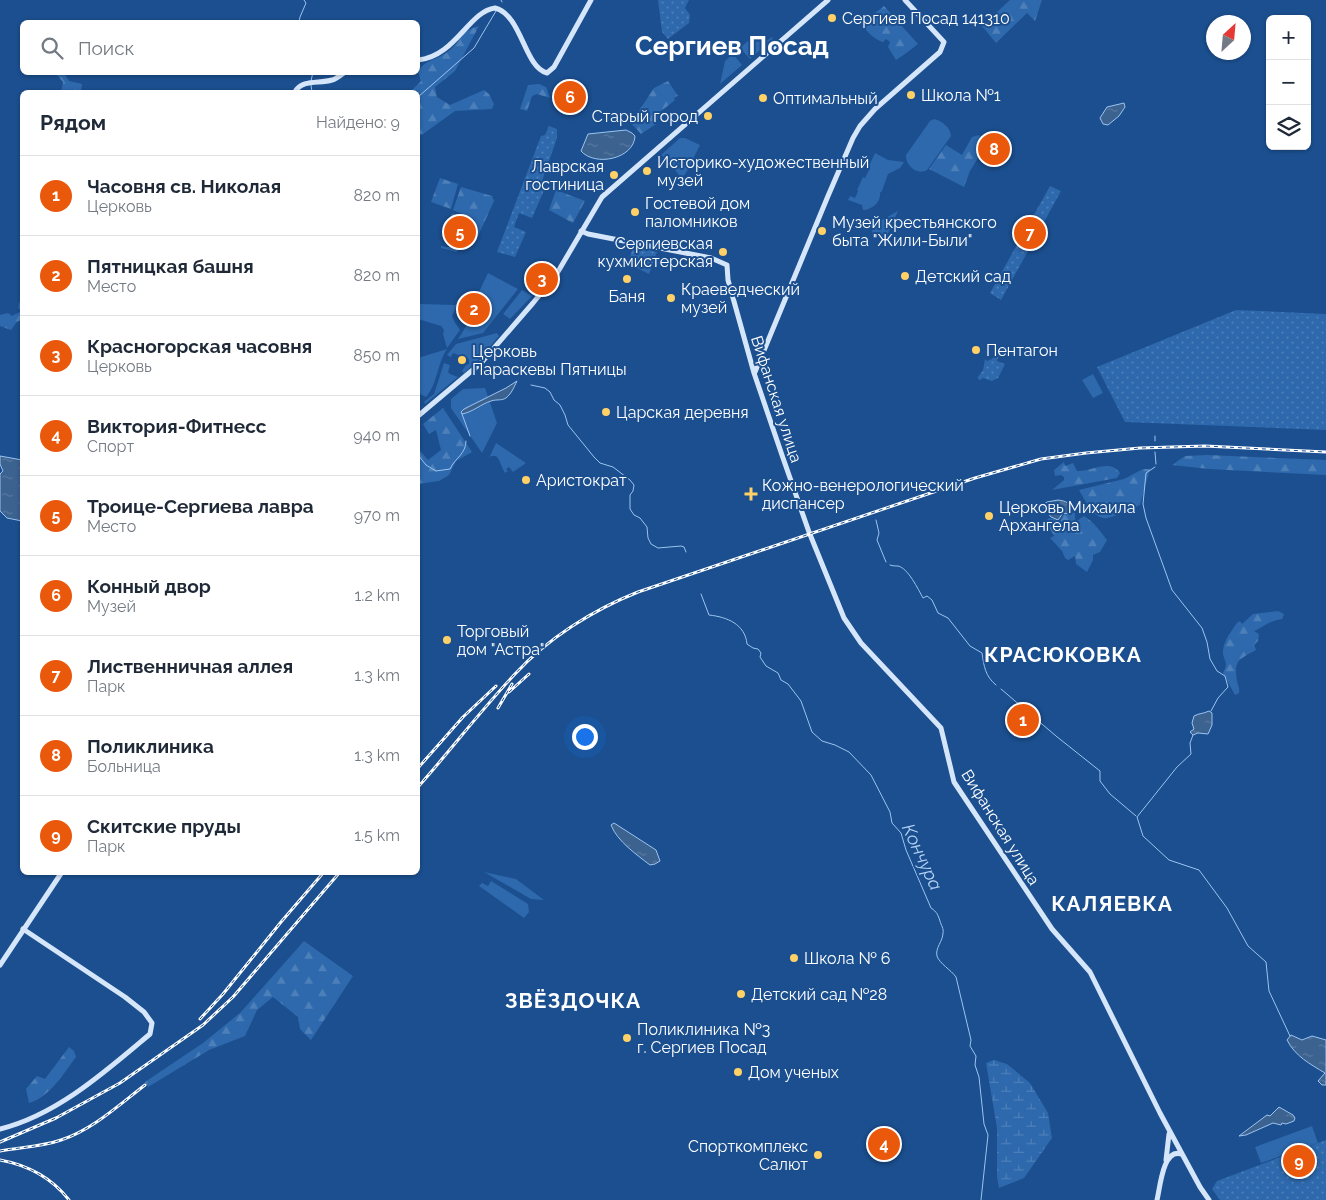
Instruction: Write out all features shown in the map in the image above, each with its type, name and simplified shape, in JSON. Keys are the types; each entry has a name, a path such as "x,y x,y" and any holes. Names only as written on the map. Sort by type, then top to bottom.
{"main road":[{"path":"420,59 432,56 447,48 484,11 495,8 504,12 513,23 535,64 539,70 547,74 554,67 591,0"},
{"path":"420,414 481,363 549,284 602,197 828,0"},
{"path":"754,373 853,138 867,116 940,52 944,42 905,0"},
{"path":"297,90 307,83 333,80 341,75"},
{"name":"Вифанская улица","path":"581,231 588,234 712,258 727,265 728,280 754,373 809,532 844,618 861,643 941,728 954,782 1052,929 1090,972 1181,1154 1209,1200"},
{"path":"0,965 60,875"},
{"path":"0,960 23,930"},
{"path":"0,1129 31,1118 67,1098 150,1034 152,1029 152,1023 149,1018 124,997 23,930"},
{"path":"1157,1200 1170,1142 1169,1131"},
{"path":"1165,1165 1173,1154 1181,1154"}],"green space":[{"path":"658,0 689,0 685,8 690,15 689,23 668,39 662,32"},
{"path":"1010,0 1042,0 1035,21 1027,13 996,43 982,26"},
{"path":"884,6 918,44 896,60 888,47 890,42 886,39 883,42 876,39 861,24"},
{"path":"479,26 455,71 435,87 437,97 450,105 484,90 489,94 494,104 492,109 455,111 420,135 420,90 412,90 421,81 420,69 426,63 447,52 466,32"},
{"path":"772,37 773,39 750,59 740,48 748,41 765,42"},
{"path":"733,54 742,65 720,84 725,61"},
{"path":"57,75 65,75 69,81 82,84 81,90 61,90 63,82"},
{"path":"668,81 678,96 660,112 656,124 641,134 631,123 654,88"},
{"path":"539,84 546,87 550,98 537,94 532,96 527,111 520,109 528,85"},
{"path":"934,119 945,125 951,136 927,170 919,172 910,166 906,155 930,121"},
{"path":"549,126 557,129 557,138 542,181 543,193 532,218 519,213 514,227 526,232 515,257 497,252 541,136 545,135"},
{"path":"979,135 986,141 984,148 970,171 964,187 929,169 946,145 962,155 972,137"},
{"path":"680,138 685,138 700,145 686,173 681,178 668,160 661,155"},
{"path":"875,153 888,160 904,162 900,168 888,174 875,205 870,209 863,210 862,205 848,200 850,196 855,198 863,177 865,178 870,168 869,166"},
{"path":"440,178 458,184 451,209 431,202"},
{"path":"1050,186 1061,191 1001,300 990,293"},
{"path":"461,187 492,196 494,201 478,236 474,219 453,210"},
{"path":"556,190 585,201 573,223 549,210"},
{"path":"898,211 885,240 872,233 873,225"},
{"path":"452,213 470,222 456,252 441,248 441,246 453,246 459,239 461,230 449,220"},
{"path":"634,246 657,252 649,274 627,263"},
{"path":"488,273 518,289 483,333 458,339 469,322 478,315 484,299 478,294"},
{"path":"522,290 532,296 510,319 503,314"},
{"path":"420,304 457,305 452,316 460,330 447,348 443,334 444,330 441,326 420,320"},
{"path":"1236,310 1326,314 1326,430 1125,422 1097,367"},
{"path":"20,312 20,320 11,330 0,326 0,315 8,313 12,316"},
{"path":"497,333 499,336 464,373 462,371 469,364 469,359 453,353 451,357 447,355 456,344"},
{"path":"447,349 430,392 426,397 420,394 420,357"},
{"path":"995,354 999,355 997,361 1005,364 998,378 992,381 983,378 979,380 978,377 983,370 985,359 987,361 992,359"},
{"path":"444,363 450,365 448,372 450,374 458,377 425,404 424,402 434,394"},
{"path":"1093,374 1103,393 1093,398 1082,380"},
{"path":"485,388 497,423 482,453 451,408 451,399 463,389"},
{"path":"443,408 472,452 456,461 449,475 439,481 420,484 420,450 428,460 441,450 436,430 429,434 423,424"},
{"path":"496,443 526,463 513,472 509,467 505,473 496,456 489,458"},
{"path":"1207,455 1326,460 1326,475 1209,469 1172,465 1185,456"},
{"path":"1064,462 1065,466 1073,463 1077,471 1111,466 1120,473 1117,478 1052,490 1064,480 1064,477 1061,475 1055,476 1054,470"},
{"path":"1143,469 1150,469 1140,505 1111,517 1104,518 1093,512 1079,490 1124,479"},
{"path":"1075,512 1075,520 1077,521 1084,516 1094,524 1107,540 1100,552 1093,555 1093,560 1087,572 1076,564 1075,556 1068,560 1065,558 1062,551 1050,538 1054,536 1046,521 1049,518 1060,521 1064,514 1067,515"},
{"path":"1278,611 1284,614 1282,619 1270,622 1254,631 1259,634 1258,641 1254,645 1256,650 1241,659 1237,665 1236,674 1239,693 1235,695 1223,673 1226,664 1223,649 1228,637 1237,623 1240,621 1242,624 1253,614"},
{"path":"484,872 516,879 544,900 531,899"},
{"path":"491,881 528,904 529,912 524,918 479,886 482,883 488,886"},
{"path":"304,941 353,976 311,1040 300,1029 298,1017 273,997 257,1010 245,1036 209,1050 148,1087 145,1082 203,1043 240,1013"},
{"path":"69,1047 74,1051 76,1057 43,1096 29,1103 26,1089 37,1076 45,1079"},
{"path":"994,1060 1007,1064 1030,1083 1048,1113 1052,1138 1024,1178 999,1188 997,1177 997,1128 986,1063"},
{"path":"1312,1126 1318,1143 1261,1163 1255,1147"},
{"path":"1326,1140 1326,1200 1220,1200 1212,1189 1217,1181"}],"water":[{"path":"1124,103 1125,107 1119,116 1108,125 1103,124 1100,118 1107,107"},
{"path":"626,130 635,136 633,144 621,155 613,158 595,159 581,151 588,134"},
{"path":"517,381 506,398 491,401 462,414 461,412 464,409"},
{"path":"0,456 20,460 20,521 7,518 0,511 0,474 3,471 0,464"},
{"path":"1058,500 1067,503 1071,511 1069,514 1063,513 1058,520 1051,517 1043,507 1047,502"},
{"path":"1209,711 1212,713 1212,725 1208,734 1198,733 1193,735 1190,732 1194,729 1192,723 1194,716"},
{"path":"614,823 656,850 660,861 650,865 634,852 618,837 611,825"},
{"path":"1291,1035 1302,1040 1312,1036 1326,1040 1326,1085 1322,1085 1318,1081 1325,1073 1303,1059 1290,1046 1287,1040"},
{"path":"1279,1107 1293,1115 1294,1121 1286,1124 1282,1123 1281,1125 1273,1123 1246,1135 1239,1136 1267,1115 1270,1116"}],"waterway":[{"name":"Кончура","path":"299,20 306,3 304,0"},
{"path":"420,95 474,48 496,11"},
{"name":"Кончура","path":"311,81 312,75"},
{"name":"Кончура","path":"311,85 312,90"},
{"name":"Кончура","path":"531,385 545,388 550,392 554,400 560,405 568,425 594,457 600,463 613,467 634,485 630,495 630,509 647,527 648,538 651,544 658,548 681,546 684,547 686,552"},
{"name":"Кончура","path":"462,414 470,436"},
{"path":"1155,436 1155,441"},
{"name":"Кончура","path":"420,458 426,465 436,471 450,469 462,453 466,441"},
{"path":"1155,452 1156,464"},
{"path":"1155,467 1146,473 1143,504 1146,518 1172,590 1202,628 1210,659 1217,671 1225,676 1228,687 1218,698 1211,711"},
{"path":"876,520 879,533 877,540 886,562"},
{"path":"890,565 902,568 912,579 923,598 927,596 932,600 938,613 948,618 970,646 982,653 987,674 996,685"},
{"name":"Кончура","path":"701,594 709,615 728,620 739,627 746,637 747,644 758,649 761,653 760,657 766,666 778,673 781,680 788,684 801,701 812,732 822,741 849,752 871,775 890,812 892,823 901,833 906,850 931,908 937,914 942,927 943,936 937,950 937,956 956,977 971,1040 970,1046 976,1056 975,1065 979,1077 984,1124 988,1135 981,1200"},
{"path":"1001,689 1100,771 1100,781 1110,794 1136,816"},
{"path":"1193,735 1190,743 1191,754 1177,767 1137,817 1143,836 1169,860 1199,870 1227,908 1248,946 1266,962 1269,991 1290,1036"}],"railway":[{"path":"420,785 502,688 528,661 572,626 604,607 638,592 975,478 1041,459 1140,448 1205,446 1326,452"},
{"path":"509,692 529,674"},
{"path":"498,708 512,684"},
{"path":"420,766 463,717 496,686"},
{"path":"200,1019 321,875"},
{"path":"0,1142 56,1118 120,1083 203,1025 233,997 337,875"},
{"path":"0,1151 46,1144 72,1136 105,1116 145,1085"},
{"path":"0,1160 20,1165 47,1179 69,1200"}],"place":[{"name":"Сергиев Посад 141310","path":"832,18"},
{"name":"Школа №1","path":"911,95"},
{"name":"Конный двор","path":"570,97"},
{"name":"Оптимальный","path":"763,98"},
{"name":"Старый город","path":"708,116"},
{"name":"Поликлиника","path":"994,149"},
{"name":"Историко-художественный музей","path":"647,171"},
{"name":"Лаврская гостиница","path":"614,175"},
{"name":"Гостевой дом паломников","path":"635,212"},
{"name":"Музей крестьянского быта \"Жили-Были\"","path":"822,231"},
{"name":"Троице-Сергиева лавра","path":"460,232"},
{"name":"Лиственничная аллея","path":"1030,233"},
{"name":"Сергиевская кухмистерская","path":"723,252"},
{"name":"Детский сад","path":"905,276"},
{"name":"Красногорская часовня","path":"542,279"},
{"name":"Баня","path":"627,279"},
{"name":"Краеведческий музей","path":"671,298"},
{"name":"Пятницкая башня","path":"474,309"},
{"name":"Пентагон","path":"976,350"},
{"name":"Церковь Параскевы Пятницы","path":"462,360"},
{"name":"Царская деревня","path":"606,412"},
{"name":"Аристoкрат","path":"526,480"},
{"name":"Кожно-венерологический диспансер","path":"751,494"},
{"name":"Церковь Михаила Архангела","path":"989,516"},
{"name":"Торговый дом \"Астра\"","path":"447,640"},
{"name":"Часовня св. Николая","path":"1023,720"},
{"name":"Школа № 6","path":"794,958"},
{"name":"Детский сад №28","path":"741,994"},
{"name":"Поликлиника №3 г. Сергиев Посад","path":"627,1038"},
{"name":"Дом ученых","path":"738,1072"},
{"name":"Виктория-Фитнесс","path":"884,1144"},
{"name":"Спорткомплекс Салют","path":"818,1155"},
{"name":"Скитские пруды","path":"1299,1161"}],"district":[{"name":"Сергиев Посад","path":"732,46"},
{"name":"КРАСЮКОВКА","path":"1063,655"},
{"name":"КАЛЯЕВКА","path":"1112,904"},
{"name":"ЗВЁЗДОЧКА","path":"573,1001"}]}
